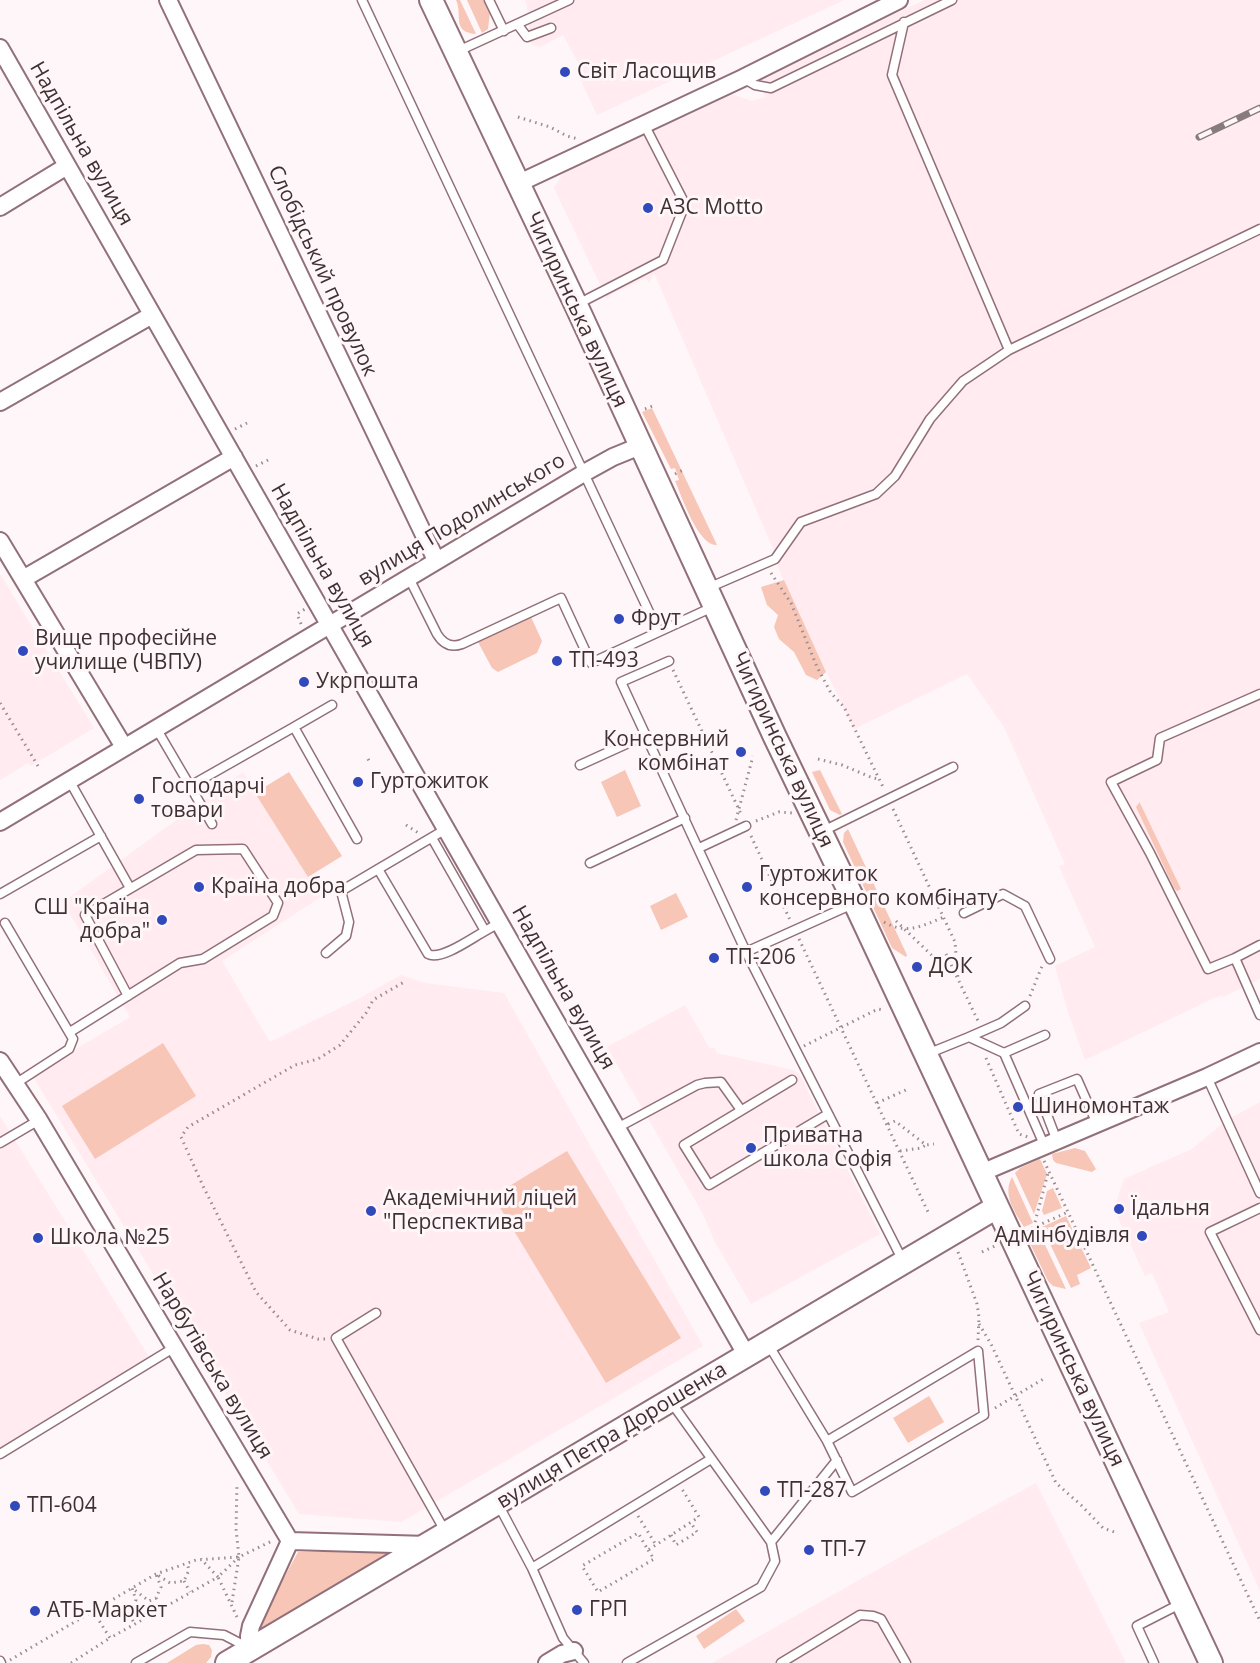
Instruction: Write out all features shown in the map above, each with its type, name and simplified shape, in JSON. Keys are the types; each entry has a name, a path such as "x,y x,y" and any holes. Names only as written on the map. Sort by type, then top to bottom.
{"main road":[{"name":"Чигиринська вулиця","path":"431,0 576,305 1210,1663"},
{"name":"вулиця Петра Дорошенка","path":"227,1663 997,1207"}],"street":[{"name":"Слобідський провулок","path":"168,0 436,560"},
{"path":"517,184 743,78 890,2"},
{"name":"Надпільна вулиця","path":"0,48 329,625 439,834 492,927 617,1128 747,1356"},
{"path":"0,207 67,166"},
{"path":"0,402 152,315"},
{"name":"вулиця Подолинського","path":"0,822 584,473 613,457 640,446"},
{"path":"23,579 234,457"},
{"path":"0,541 124,747"},
{"path":"981,1173 1207,1077 1260,1052"},
{"name":"Нарбутівська вулиця","path":"0,1060 39,1120 288,1538"},
{"path":"249,1648 251,1626 288,1538 437,1539"},
{"path":"547,1663 562,1654 579,1657"}],"lane":[{"path":"362,0 658,631"},
{"path":"489,0 504,31"},
{"path":"456,53 569,0"},
{"path":"743,78 771,88 952,0"},
{"path":"904,22 892,75 1009,350"},
{"path":"518,24 527,37 551,28"},
{"path":"576,305 663,260 685,204 644,124"},
{"path":"408,577 437,634 443,642 451,646 462,644 561,598 591,663 658,631 775,560 801,522 876,494 895,476 930,419 963,381 1009,350 1260,229"},
{"path":"669,661 621,682 746,952 903,1261"},
{"path":"1260,694 1160,738 1156,760 1111,782 1150,852 1208,969 1260,945"},
{"path":"190,786 332,705"},
{"path":"294,727 357,838"},
{"path":"156,728 212,824"},
{"path":"580,765 646,735"},
{"path":"821,832 888,797 953,767"},
{"path":"69,780 130,888"},
{"path":"590,863 685,818"},
{"path":"699,848 746,826"},
{"path":"326,953 346,936 349,922 341,891 439,834"},
{"path":"0,894 101,836"},
{"path":"70,1032 128,996 180,963 203,960 273,916 278,903 243,849 196,850 85,915 128,996"},
{"path":"378,869 428,954 432,957 440,956 492,927"},
{"path":"964,912 1002,894 1025,906 1050,959"},
{"path":"746,952 859,912"},
{"path":"4,923 73,1039 69,1049 14,1084"},
{"path":"1235,958 1260,1015"},
{"path":"926,1054 1005,1021 1025,1006"},
{"path":"1004,1053 1045,1035"},
{"path":"969,1037 1004,1053 1047,1146"},
{"path":"1207,1077 1260,1192"},
{"path":"1047,1146 1039,1094 1077,1079 1097,1124"},
{"path":"792,1080 684,1144 709,1185 828,1113"},
{"path":"617,1128 697,1085 705,1083 721,1082 741,1110"},
{"path":"0,1143 39,1120"},
{"path":"1260,1208 1210,1232 1260,1330"},
{"path":"376,1313 336,1338 437,1539"},
{"path":"768,1343 827,1441 852,1492 984,1414 978,1352 827,1441"},
{"path":"0,1454 175,1347"},
{"path":"627,1663 761,1587 775,1561 771,1542 670,1401"},
{"path":"532,1568 711,1459"},
{"path":"771,1542 837,1460"},
{"path":"498,1504 532,1568 563,1638 579,1657"},
{"path":"1154,1663 1137,1626 1183,1603"},
{"path":"781,1663 860,1615 881,1619 906,1663"},
{"path":"136,1663 190,1632 224,1635 249,1648"}],"path":[{"path":"518,117 550,127 570,137 585,139"},
{"path":"640,411 655,405"},
{"path":"254,468 268,460"},
{"path":"670,476 685,469"},
{"path":"766,564 791,603 817,667 831,693 844,707 944,917 955,942 959,981"},
{"path":"297,614 304,631"},
{"path":"0,703 38,766"},
{"path":"731,833 753,756"},
{"path":"818,759 879,779"},
{"path":"746,826 779,812"},
{"path":"859,912 877,918 892,927 906,930 914,930 944,917"},
{"path":"896,921 944,967 956,974"},
{"path":"1025,1006 1042,966 1045,946"},
{"path":"946,954 980,1025 980,1032"},
{"path":"336,1338 318,1339 290,1330 256,1292 181,1137 188,1127 295,1065 318,1059 340,1045 373,1000 404,982"},
{"path":"796,1049 872,1012"},
{"path":"980,1042 1019,1134 1034,1138 1047,1146 1049,1172 1035,1222"},
{"path":"877,1103 908,1089"},
{"path":"888,1124 898,1122 926,1145"},
{"path":"900,1151 934,1144"},
{"path":"1049,1172 1260,1621"},
{"path":"1025,1232 1068,1212"},
{"path":"956,1246 975,1296 979,1324 978,1352"},
{"path":"982,1252 995,1246"},
{"path":"979,1324 991,1344 1056,1484 1081,1505 1102,1528 1117,1533"},
{"path":"984,1414 1045,1378"},
{"path":"648,1550 699,1517 676,1480"},
{"path":"232,1604 239,1557 236,1529 237,1484"},
{"path":"632,1507 656,1545"},
{"path":"671,1535 676,1545 697,1533 691,1522"},
{"path":"638,1533 648,1550 654,1559 598,1592 582,1566 638,1533"},
{"path":"2,1662 156,1574 201,1559 239,1557 288,1538"},
{"path":"70,1663 218,1577 239,1557"},
{"path":"201,1559 218,1577"},
{"path":"184,1581 189,1570 187,1563"},
{"path":"156,1574 170,1583 184,1581"},
{"path":"132,1588 149,1600 156,1598 161,1587 156,1574"},
{"path":"184,1581 190,1593"},
{"path":"129,1614 136,1600 132,1588"},
{"path":"156,1598 163,1608"},
{"path":"98,1608 111,1615 129,1614"},
{"path":"93,1611 110,1638"},
{"path":"129,1614 135,1624"}],"shaded area":[{"path":"456,0 460,0 476,34 463,30 459,22"},
{"path":"467,0 484,0 490,12 488,29 482,33"},
{"path":"525,0 844,0 597,115 575,68 579,64 563,35 540,47 533,45 527,37 529,26"},
{"path":"924,0 1260,0 1260,979 1223,997 1222,995 1210,1000 1085,1060 1055,966 1095,947 1059,866 1065,864 1004,727 967,674 854,729 790,596 774,551 655,275 649,283 646,278 612,294 607,299 554,188 562,175 572,168 683,115 688,117 696,106 728,93 752,101 765,97 759,79"},
{"path":"652,408 717,545 703,538 686,509 675,481 679,480 675,468 671,469 642,412"},
{"name":"Вище професійне училище (ЧВПУ)","path":"0,574 94,728 31,766 28,763 0,780"},
{"path":"784,580 826,672 817,680 806,675 794,652 779,639 774,627 778,615 767,605 761,587"},
{"path":"531,617 542,641 537,653 498,672 492,668 478,642"},
{"path":"625,770 641,806 617,817 601,782"},
{"path":"820,770 842,814 840,815 830,810 812,772"},
{"name":"Академічний ліцей \"Перспектива\"","path":"243,772 321,897 222,961 270,1042 401,975 425,983 504,993 703,1346 401,1522 299,1514 32,1075 130,1017 63,902"},
{"path":"289,772 342,856 308,877 255,793"},
{"path":"1140,802 1181,889 1177,891 1136,807"},
{"path":"848,829 906,957 892,948 843,842 844,833"},
{"path":"676,893 688,917 661,930 650,906"},
{"name":"Приватна школа Софія","path":"685,1005 710,1049 714,1047 717,1053 793,1070 799,1074 880,1234 751,1304 714,1240 703,1214 607,1047"},
{"path":"163,1043 196,1096 95,1159 62,1106"},
{"path":"1260,1102 1260,1591 1139,1323 1169,1312 1152,1273 1145,1276 1114,1209 1124,1179 1192,1149 1227,1120"},
{"name":"Школа №25","path":"0,1116 151,1360 0,1454"},
{"path":"1075,1148 1085,1151 1096,1169 1092,1172 1056,1163 1053,1160 1052,1154"},
{"path":"567,1151 681,1338 606,1383 493,1196"},
{"path":"1040,1159 1047,1174 1034,1214 1015,1173 1020,1168"},
{"path":"1012,1177 1033,1223 1024,1227 1009,1197 1008,1190"},
{"path":"1053,1188 1062,1208 1044,1215 1042,1211 1047,1191"},
{"path":"1066,1216 1091,1268 1077,1275 1080,1284 1071,1288 1042,1227"},
{"path":"1038,1230 1066,1289 1053,1286 1048,1281 1026,1235"},
{"path":"929,1396 944,1422 908,1443 893,1418"},
{"path":"1036,1483 1126,1663 712,1663 900,1557"},
{"path":"298,1552 390,1552 254,1633"},
{"path":"736,1609 745,1621 704,1649 696,1636"},
{"path":"196,1645 209,1645 212,1650 211,1657 206,1663 167,1663"}],"railway":[{"path":"1199,137 1260,108"}],"place":[{"name":"Світ Ласощив","path":"565,72"},
{"name":"АЗС Motto","path":"648,208"},
{"name":"Фрут","path":"619,619"},
{"name":"Вище професійне училище (ЧВПУ)","path":"23,651"},
{"name":"ТП-493","path":"557,661"},
{"name":"Укрпошта","path":"304,682"},
{"name":"Консервний комбінат","path":"741,752"},
{"name":"Гуртожиток","path":"358,782"},
{"name":"Господарчі товари","path":"139,799"},
{"name":"Країна добра","path":"199,887"},
{"name":"Гуртожиток консервного комбінату","path":"747,887"},
{"name":"СШ \"Країна добра\"","path":"162,920"},
{"name":"ТП-206","path":"714,958"},
{"name":"ДОК","path":"917,967"},
{"name":"Шиномонтаж","path":"1018,1107"},
{"name":"Приватна школа Софія","path":"751,1148"},
{"name":"Їдальня","path":"1119,1209"},
{"name":"Академічний ліцей \"Перспектива\"","path":"371,1211"},
{"name":"Адмінбудівля","path":"1142,1236"},
{"name":"Школа №25","path":"38,1238"},
{"name":"ТП-287","path":"765,1491"},
{"name":"ТП-604","path":"15,1506"},
{"name":"ТП-7","path":"809,1550"},
{"name":"ГРП","path":"577,1610"},
{"name":"АТБ-Маркет","path":"35,1611"}]}
